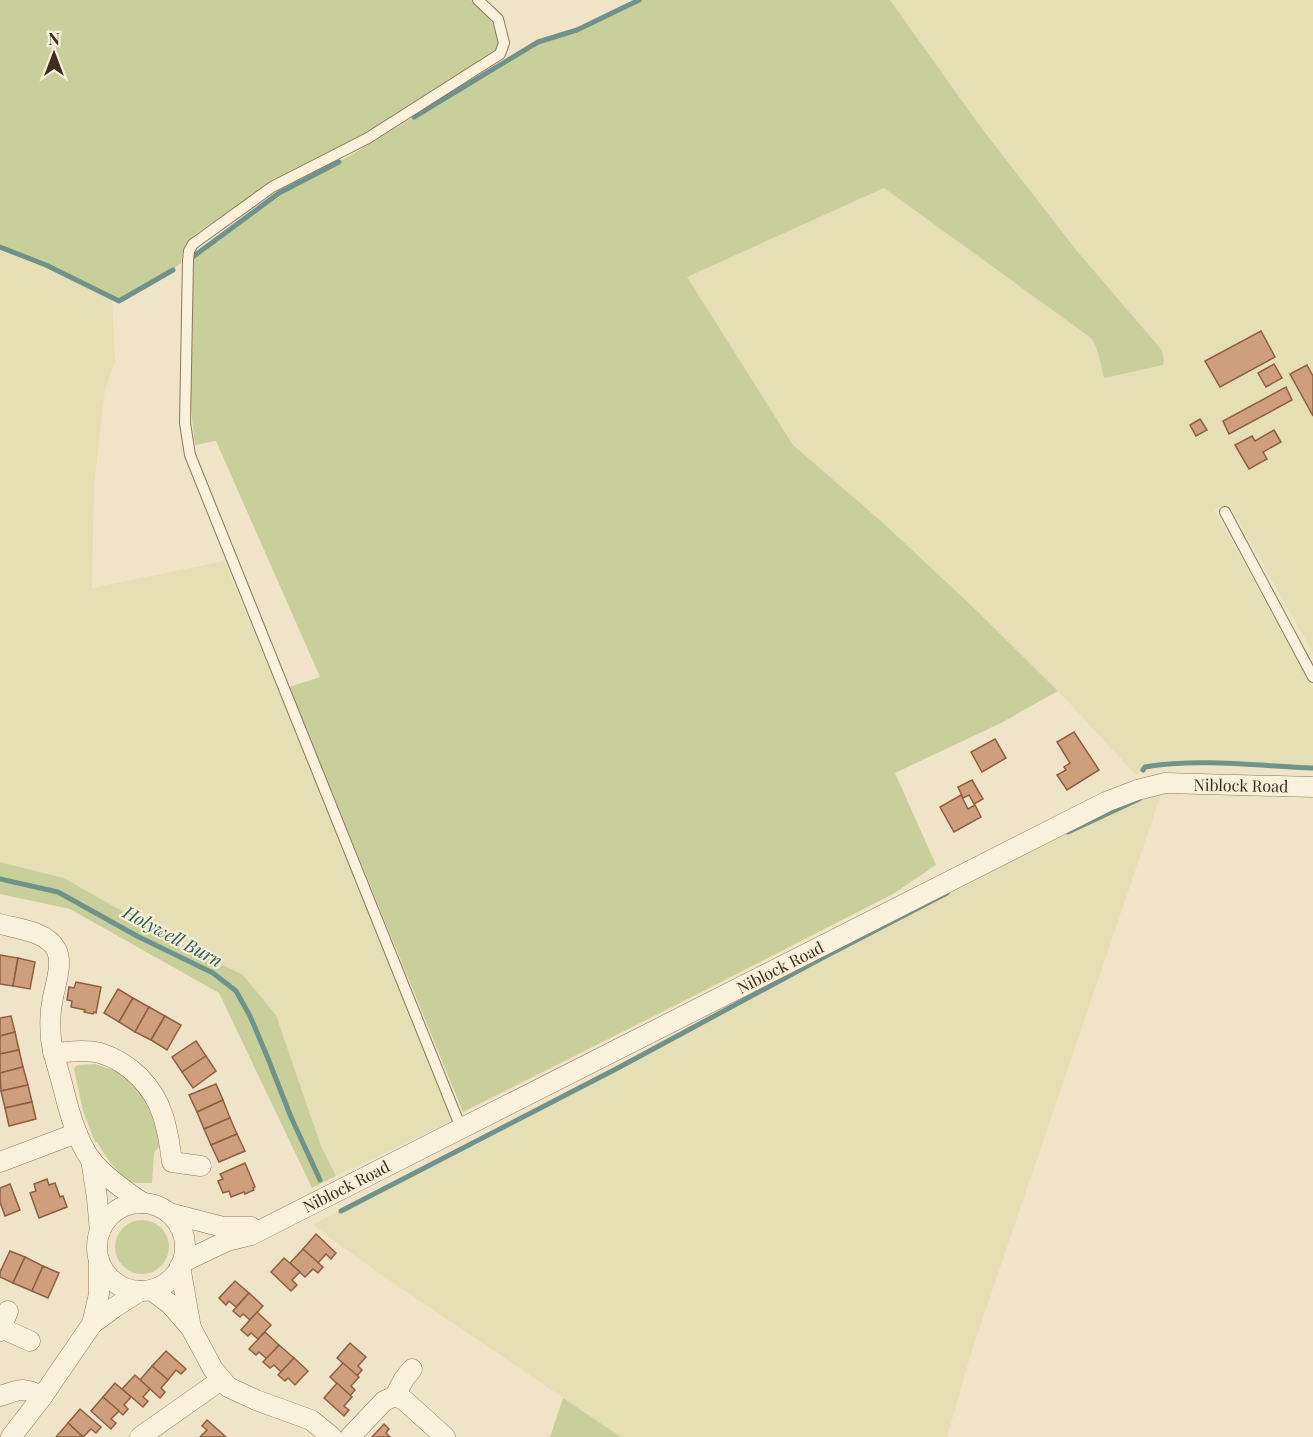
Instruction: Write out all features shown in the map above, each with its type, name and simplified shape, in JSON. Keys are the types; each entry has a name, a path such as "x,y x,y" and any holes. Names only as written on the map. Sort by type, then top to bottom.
{"street":[{"name":"Niblock Road","path":"182,1264 227,1241 251,1235 1106,802 1137,790 1165,783 1313,787"},
{"path":"0,924 44,937 57,951 59,963 51,1022 53,1053 69,1112 91,1159 120,1188 143,1203"},
{"path":"53,1053 85,1051 99,1053 130,1068 144,1081 158,1101 167,1132 172,1162 201,1166"},
{"path":"0,1162 77,1133"},
{"path":"91,1159 100,1232"},
{"path":"92,1324 99,1294 97,1246 100,1232 106,1220 117,1211 129,1205 143,1203 157,1206 169,1213 178,1224 184,1237 185,1251 182,1264 191,1328"},
{"name":"Niblock Road","path":"169,1213 223,1227 266,1227"},
{"path":"99,1260 105,1272 114,1282 126,1288 145,1291 170,1304 191,1328 204,1355 228,1387 311,1420 332,1437"},
{"path":"11,1437 42,1397 92,1324 116,1307 170,1280 182,1264"},
{"path":"3,1323 30,1341"},
{"path":"350,1437 384,1401 394,1396 412,1369"},
{"path":"141,1437 221,1380"},
{"path":"0,1396 20,1390 31,1391 42,1397"},
{"path":"394,1396 404,1400 445,1437"}],"lane":[{"path":"461,1128 190,455 185,423 188,260 193,244 272,187 368,138 500,54 504,43 498,19 478,0"},
{"path":"1225,512 1313,677"}],"shaded area":[{"path":"890,0 1313,0 1313,653 1231,508 1231,504 1214,509 1313,688 1313,768 1189,762 1146,767 1136,775 1058,691 974,608 879,520 793,445 686,277 884,188 1091,338 1100,354 1100,365 1161,349 1077,251 980,126"},
{"path":"0,247 71,275 112,297 115,362 105,390 94,485 92,588 224,561 452,1121 336,1176 321,1146 276,1015 243,975 173,940 64,878 0,862"},
{"path":"1162,792 972,1350 947,1437 621,1437 370,1267 313,1225 849,943 1131,800"}],"green space":[{"path":"0,0 471,0 494,26 499,46 489,56 367,133 260,190 189,240 185,246 181,263 167,274 119,301 71,275 0,247"},
{"path":"639,0 890,0 980,126 1077,251 1161,349 1164,359 1163,365 1104,378 1098,353 1091,338 884,188 687,277 793,445 882,522 1058,691 1001,723 895,773 936,865 893,894 463,1112 289,687 320,677 216,441 195,445 190,374 194,256 279,193 339,162 538,42 577,30"},
{"path":"0,862 64,878 173,940 243,975 276,1015 321,1146 336,1176 312,1188 219,993 70,909 0,894"},
{"path":"95,1064 124,1076 133,1083 146,1101 161,1144 154,1153 152,1183 134,1183 127,1179 95,1142 83,1111 74,1069 78,1065"},
{"path":"142,1220 152,1222 161,1228 167,1237 169,1247 167,1257 161,1266 152,1272 142,1274 132,1272 123,1266 117,1257 115,1247 117,1237 123,1228 132,1222"},
{"path":"563,1398 621,1437 550,1437"}],"building":[{"path":"1261,331 1275,357 1220,387 1205,361"},
{"path":"1274,364 1282,378 1266,387 1258,373"},
{"path":"1307,365 1313,376 1313,416 1290,374"},
{"path":"1286,387 1292,400 1229,434 1223,421"},
{"path":"1200,419 1207,430 1196,436 1190,425"},
{"path":"1274,430 1281,442 1263,452 1267,459 1249,469 1235,445 1252,436 1255,441"},
{"path":"1074,732 1099,770 1067,790 1057,775 1066,770 1064,767 1070,763 1057,742"},
{"path":"995,739 1006,758 982,772 971,752"},
{"path":"972,780 983,799 974,804 969,795 963,798 958,787"},
{"path":"961,795 968,809 975,805 981,817 954,832 940,807"},
{"path":"0,955 18,958 13,986 0,984"},
{"path":"18,958 35,962 30,989 13,986"},
{"path":"76,982 101,987 96,1013 84,1012 85,1010 71,1007 72,1001 67,1000 69,987 74,988"},
{"path":"118,989 133,998 119,1022 104,1013"},
{"path":"133,998 149,1007 135,1032 119,1022"},
{"path":"149,1007 165,1016 151,1040 135,1032"},
{"path":"11,1016 15,1032 0,1036 0,1018"},
{"path":"165,1016 181,1025 167,1050 151,1040"},
{"path":"15,1032 19,1050 0,1054 0,1036"},
{"path":"196,1041 206,1056 182,1072 172,1057"},
{"path":"19,1050 23,1067 0,1073 0,1054"},
{"path":"206,1056 216,1071 193,1088 182,1072"},
{"path":"23,1067 28,1085 1,1091 0,1073"},
{"path":"216,1084 223,1100 197,1112 189,1095"},
{"path":"28,1085 32,1102 5,1108 1,1091"},
{"path":"223,1100 230,1118 204,1129 197,1112"},
{"path":"32,1102 36,1119 9,1126 5,1108"},
{"path":"230,1118 237,1134 211,1145 204,1129"},
{"path":"237,1134 245,1151 219,1162 211,1145"},
{"path":"245,1163 255,1187 254,1190 231,1197 229,1191 223,1193 218,1181 223,1179 220,1174"},
{"path":"47,1179 49,1185 55,1183 67,1207 39,1218 30,1193 36,1191 34,1184"},
{"path":"10,1184 20,1210 5,1216 0,1202 0,1188"},
{"path":"316,1234 336,1253 331,1259 326,1254 318,1263 303,1249"},
{"path":"303,1249 323,1267 318,1273 313,1269 305,1277 290,1263"},
{"path":"10,1251 25,1257 13,1283 0,1277"},
{"path":"25,1257 43,1266 32,1291 13,1283"},
{"path":"284,1258 300,1272 292,1280 297,1285 291,1291 271,1272"},
{"path":"43,1266 59,1273 48,1298 32,1291"},
{"path":"235,1281 249,1293 236,1307 229,1301 226,1305 219,1298"},
{"path":"249,1293 263,1306 250,1320 243,1314 240,1317 233,1311"},
{"path":"257,1312 271,1325 258,1339 251,1333 248,1336 241,1330"},
{"path":"265,1332 279,1345 267,1359 259,1352 256,1355 249,1349"},
{"path":"350,1343 366,1357 358,1366 362,1370 357,1376 337,1358"},
{"path":"279,1345 294,1358 281,1372 274,1365 270,1368 263,1362"},
{"path":"166,1351 186,1369 181,1374 176,1370 168,1380 152,1366"},
{"path":"294,1358 308,1371 295,1385 288,1378 285,1381 278,1375"},
{"path":"343,1363 359,1377 351,1386 355,1390 350,1396 330,1377"},
{"path":"152,1366 168,1380 161,1388 165,1392 160,1398 140,1380"},
{"path":"135,1375 150,1389 143,1397 148,1401 143,1407 122,1389"},
{"path":"115,1383 131,1397 124,1405 128,1409 123,1415 103,1397"},
{"path":"337,1383 352,1397 344,1406 349,1410 344,1416 324,1398"},
{"path":"103,1397 119,1411 111,1419 116,1423 111,1429 91,1411"},
{"path":"80,1409 101,1427 96,1433 91,1429 83,1437 68,1423"},
{"path":"207,1420 226,1437 200,1437 207,1430 202,1426"},
{"path":"68,1423 83,1437 56,1437"},
{"path":"384,1424 389,1429 386,1433 390,1437 372,1437"}],"waterway":[{"path":"414,117 538,42 577,30 639,0"},
{"path":"194,256 279,193 339,162"},
{"path":"0,247 46,265 119,301 173,270"},
{"path":"1143,770 1145,767 1186,763 1313,768"},
{"path":"1068,832 1139,799"},
{"name":"Holywell Burn","path":"0,879 58,892 137,936 213,973 236,991 250,1016 291,1117 320,1180"},
{"path":"341,1211 616,1069 947,893"}]}
